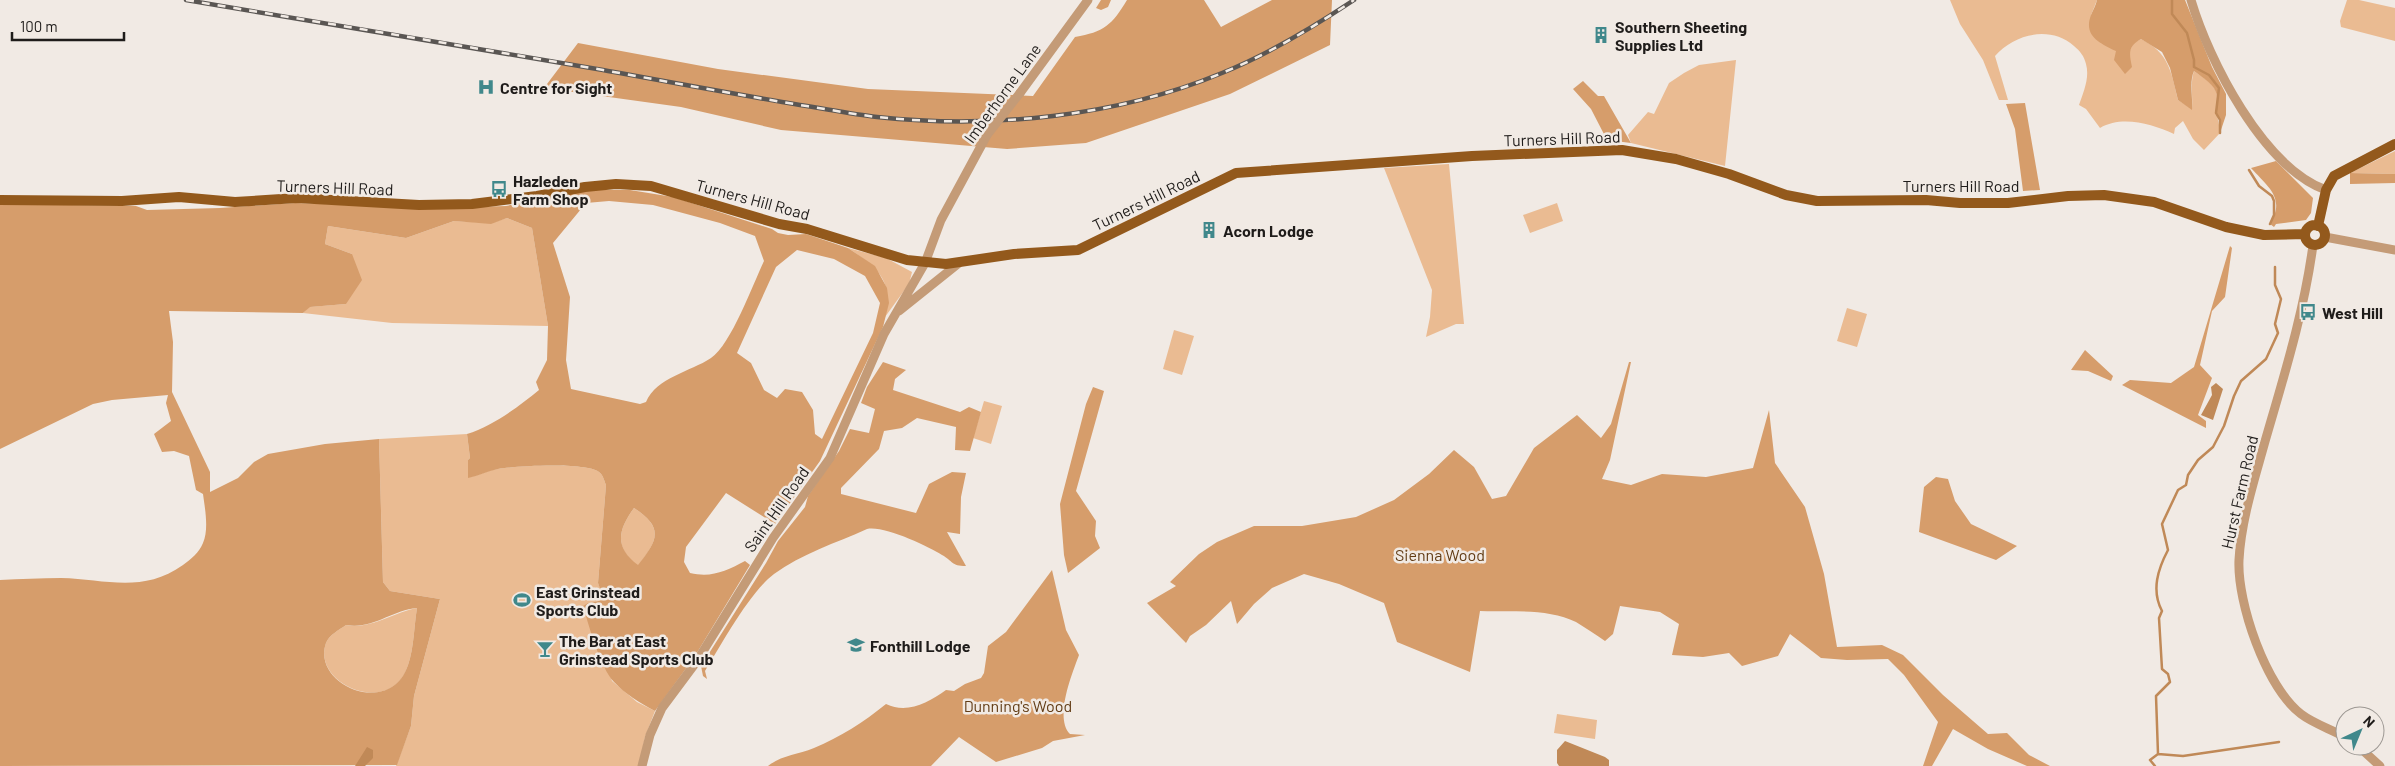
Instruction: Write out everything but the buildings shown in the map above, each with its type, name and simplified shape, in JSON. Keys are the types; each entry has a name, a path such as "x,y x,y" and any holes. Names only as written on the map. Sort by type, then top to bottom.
{"main road":[{"path":"2318,226 2326,190 2334,176 2341,170 2395,144"},
{"name":"Turners Hill Road","path":"0,200 122,201 179,197 235,202 297,198 419,205 472,204 536,196 585,187 632,184 668,191 779,224 807,229 907,260 925,263 959,263 1014,254 1078,250 1236,173 1472,156 1622,150 1676,159 1729,174 1786,194 1817,201 1926,200 1960,203 2008,203 2068,196 2104,195 2154,202 2226,227 2271,235 2305,234"},
{"path":"2318,226 2322,228 2325,237 2318,245 2313,246 2308,244 2305,234 2307,229 2318,226"}],"street":[{"name":"Imberhorne Lane","path":"925,263 941,220 987,135 1088,0"},
{"path":"2191,0 2195,16 2228,86 2247,119 2299,175 2312,184 2326,190"},
{"path":"2325,237 2395,250"},
{"name":"Hurst Farm Road","path":"2313,246 2295,336 2257,471 2241,541 2240,583 2262,660 2276,688 2301,714 2335,732"},
{"name":"Saint Hill Road","path":"642,766 650,734 662,708 697,661 773,538 830,458 884,334 925,263"},
{"path":"895,314 959,263"},
{"path":"2369,756 2380,766"}],"shaded area":[{"path":"1950,0 2097,0 2091,15 2129,52 2133,43 2141,39 2158,50 2171,72 2178,100 2192,109 2194,71 2210,82 2217,95 2220,133 2204,150 2193,139 2183,121 2175,128 2174,134 2137,122 2118,122 2100,128 2086,109 2079,105 2087,80 2086,64 2080,52 2064,39 2043,34 2033,35 2012,42 1995,56 2008,100 1999,100 1983,60 1960,24"},
{"path":"2347,0 2359,0 2395,8 2395,41 2341,27 2340,21"},
{"path":"1736,60 1725,166 1631,143 1628,135 1648,112 1654,114 1669,83 1699,65"},
{"path":"2395,151 2395,174 2350,173"},
{"path":"1449,164 1464,324 1456,324 1426,337 1432,290 1384,168"},
{"path":"1557,203 1563,221 1530,233 1523,215"},
{"path":"507,218 532,228 548,326 392,323 303,313 309,307 346,304 352,254 325,244 328,226 406,238 454,221 491,223"},
{"path":"848,248 886,258 912,272 909,284 885,317 887,293 885,283 867,261"},
{"path":"1847,308 1867,314 1857,347 1837,341"},
{"path":"1174,330 1194,336 1182,375 1163,369"},
{"path":"2216,383 2223,389 2213,420 2201,415 2212,395 2211,387"},
{"path":"984,401 1002,406 991,444 973,438"},
{"name":"East Grinstead Sports Club","path":"467,434 470,458 468,460 468,477 498,469 550,466 591,469 599,472 602,476 606,485 598,583 605,600 588,603 612,681 637,702 655,711 645,737 639,766 396,766 411,726 414,696 440,599 390,591 383,582 379,439"},
{"path":"634,508 650,522 655,535 650,549 638,566 625,552 621,538 624,524"},
{"path":"417,608 410,658 399,681 386,690 371,693 355,690 341,682 330,671 325,658 326,643 334,633 346,625 355,626 373,623"},
{"path":"1557,714 1597,720 1595,739 1554,733"},
{"path":"1565,741 1605,757 1609,760 1609,766 1559,766 1557,763 1557,750"},
{"path":"367,747 373,750 373,758 365,766 355,766"}],"green space":[{"path":"1101,0 1111,0 1108,7 1101,10 1096,8"},
{"path":"1127,0 1204,0 1221,27 1272,0 1332,0 1330,45 1230,94 1086,143 1007,149 781,130 681,107 544,88 578,43 718,69 868,89 1033,96 1075,37 1093,33 1106,26 1117,16"},
{"path":"2097,0 2185,0 2212,67 2226,94 2226,115 2220,133 2220,120 2216,113 2217,98 2214,88 2194,71 2191,85 2192,110 2178,100 2170,68 2162,52 2141,39 2132,47 2130,54 2132,67 2125,74 2114,60 2116,51 2099,42 2091,34 2089,22"},
{"path":"1583,81 1598,96 1604,96 1631,143 1607,140 1591,109 1573,89"},
{"path":"2025,103 2040,190 2023,191 2015,129 2006,104"},
{"path":"2276,161 2313,198 2311,213 2306,220 2276,224 2274,227 2270,224 2276,207 2276,200 2269,187 2251,168"},
{"path":"2350,173 2395,174 2395,183 2350,184"},
{"path":"587,190 630,190 673,197 772,229 778,233 788,235 806,234 848,248 875,266 887,288 889,303 883,327 820,461 775,524 726,493 686,547 684,562 690,573 705,575 719,573 745,561 750,565 695,656 655,711 628,694 609,675 596,646 583,606 588,603 604,600 598,583 606,485 602,475 591,469 580,467 534,466 498,469 468,478 468,460 470,458 467,434 496,421 539,390 536,382 547,360 548,326 532,228 507,218 491,224 454,221 406,238 328,226 325,244 352,254 362,280 346,304 310,307 303,313 169,311 173,342 172,392 210,472 210,492 238,478 254,462 268,454 325,444 379,439 383,582 390,591 440,599 414,696 411,726 397,765 0,766 0,580 61,578 123,583 153,579 168,574 195,556 203,543 206,525 203,494 196,490 189,456 174,451 162,452 154,434 171,421 166,403 168,395 112,400 93,404 0,449 0,204 136,206 147,210 295,203 440,208 506,206","holes":["609,201 653,205 720,223 755,236 764,261 734,328 719,351 703,363 666,381 651,394 646,402 640,404 571,389 566,360 570,297 553,243 586,203","797,250 834,259 865,276 880,303 873,333 822,439 815,434 813,410 802,392 785,389 777,398 764,390 751,363 737,353 776,267","634,508 644,515 654,528 655,535 650,549 638,565 625,552 622,545 622,531","417,608 413,644 408,665 399,681 385,690 370,693 355,690 341,682 330,671 324,658 326,643 334,633 346,625 365,625"]},
{"path":"2230,246 2232,248 2225,297 2212,311 2200,365 2212,378 2198,415 2206,421 2206,428 2122,385 2130,380 2171,383 2194,367"},
{"path":"2085,350 2113,376 2111,381 2088,371 2071,370"},
{"path":"883,362 906,370 895,379 893,390 960,412 969,407 981,412 970,451 955,450 956,427 917,418 902,428 884,431 879,449 841,488 841,494 916,513 929,484 952,472 966,473 961,497 960,534 947,532 966,566 955,564 935,551 905,537 884,530 867,529 819,549 784,567 755,593 705,671 707,679 703,676 701,666 778,541 805,507 808,496 839,451 850,429 869,433 875,409 861,403 867,387"},
{"name":"Sienna Wood","path":"1629,362 1631,362 1610,460 1602,479 1631,485 1662,474 1706,477 1753,468 1769,410 1775,463 1805,507 1824,574 1837,647 1882,645 1903,655 1943,695 1988,734 2007,733 2029,755 2050,766 2027,766 1988,749 1953,729 1932,766 1923,766 1938,722 1904,675 1888,659 1847,660 1821,658 1790,634 1778,656 1742,666 1729,653 1703,657 1672,655 1679,624 1660,612 1620,606 1613,634 1605,641 1576,622 1553,615 1529,612 1480,611 1470,672 1397,642 1384,603 1339,584 1304,574 1272,588 1254,604 1237,624 1231,601 1206,625 1190,636 1186,643 1147,603 1176,586 1170,582 1199,554 1217,542 1254,526 1302,526 1356,517 1394,500 1429,474 1454,450 1474,467 1492,499 1506,496 1534,448 1577,415 1601,438 1611,424"},
{"path":"1093,387 1104,391 1076,491 1096,521 1095,536 1100,548 1068,573 1064,555 1060,504 1086,404"},
{"path":"1936,477 1948,479 1955,501 1971,524 2017,546 1996,560 1919,532 1924,487"},
{"name":"Dunning's Wood","path":"1052,570 1066,630 1079,655 1066,696 1064,718 1070,734 1085,735 1053,741 1042,748 996,762 959,737 931,766 768,766 784,757 814,748 833,739 860,723 886,704 902,708 917,706 946,690 954,691 965,684 981,678 984,673 988,646 1006,632"}],"waterway":[{"path":"2172,0 2172,14 2187,33 2194,67 2209,75 2219,88 2216,113 2220,120 2220,133"},
{"path":"2249,170 2259,186 2272,196 2274,201 2274,215 2270,224"},
{"path":"2158,754 2156,696 2170,682 2168,674 2162,669 2159,618 2162,611 2156,587 2161,565 2168,550 2162,524 2178,490 2186,485 2188,475 2198,460 2213,447 2224,426 2241,381 2266,359 2278,333 2275,324 2281,299 2275,285 2275,267"},
{"path":"2155,766 2150,760 2158,754 2183,756 2279,742"}],"railway":[{"path":"186,0 849,113 920,120 965,121 1053,116 1140,100 1181,88 1257,58 1354,0"}],"place":[{"name":"Southern Sheeting Supplies Ltd","path":"1601,35"},
{"name":"Centre for Sight","path":"486,87"},
{"name":"Hazleden Farm Shop","path":"499,189"},
{"name":"Acorn Lodge","path":"1209,230"},
{"name":"West Hill","path":"2308,312"},
{"name":"East Grinstead Sports Club","path":"522,600"},
{"name":"Fonthill Lodge","path":"856,645"},
{"name":"The Bar at East Grinstead Sports Club","path":"545,649"}]}
